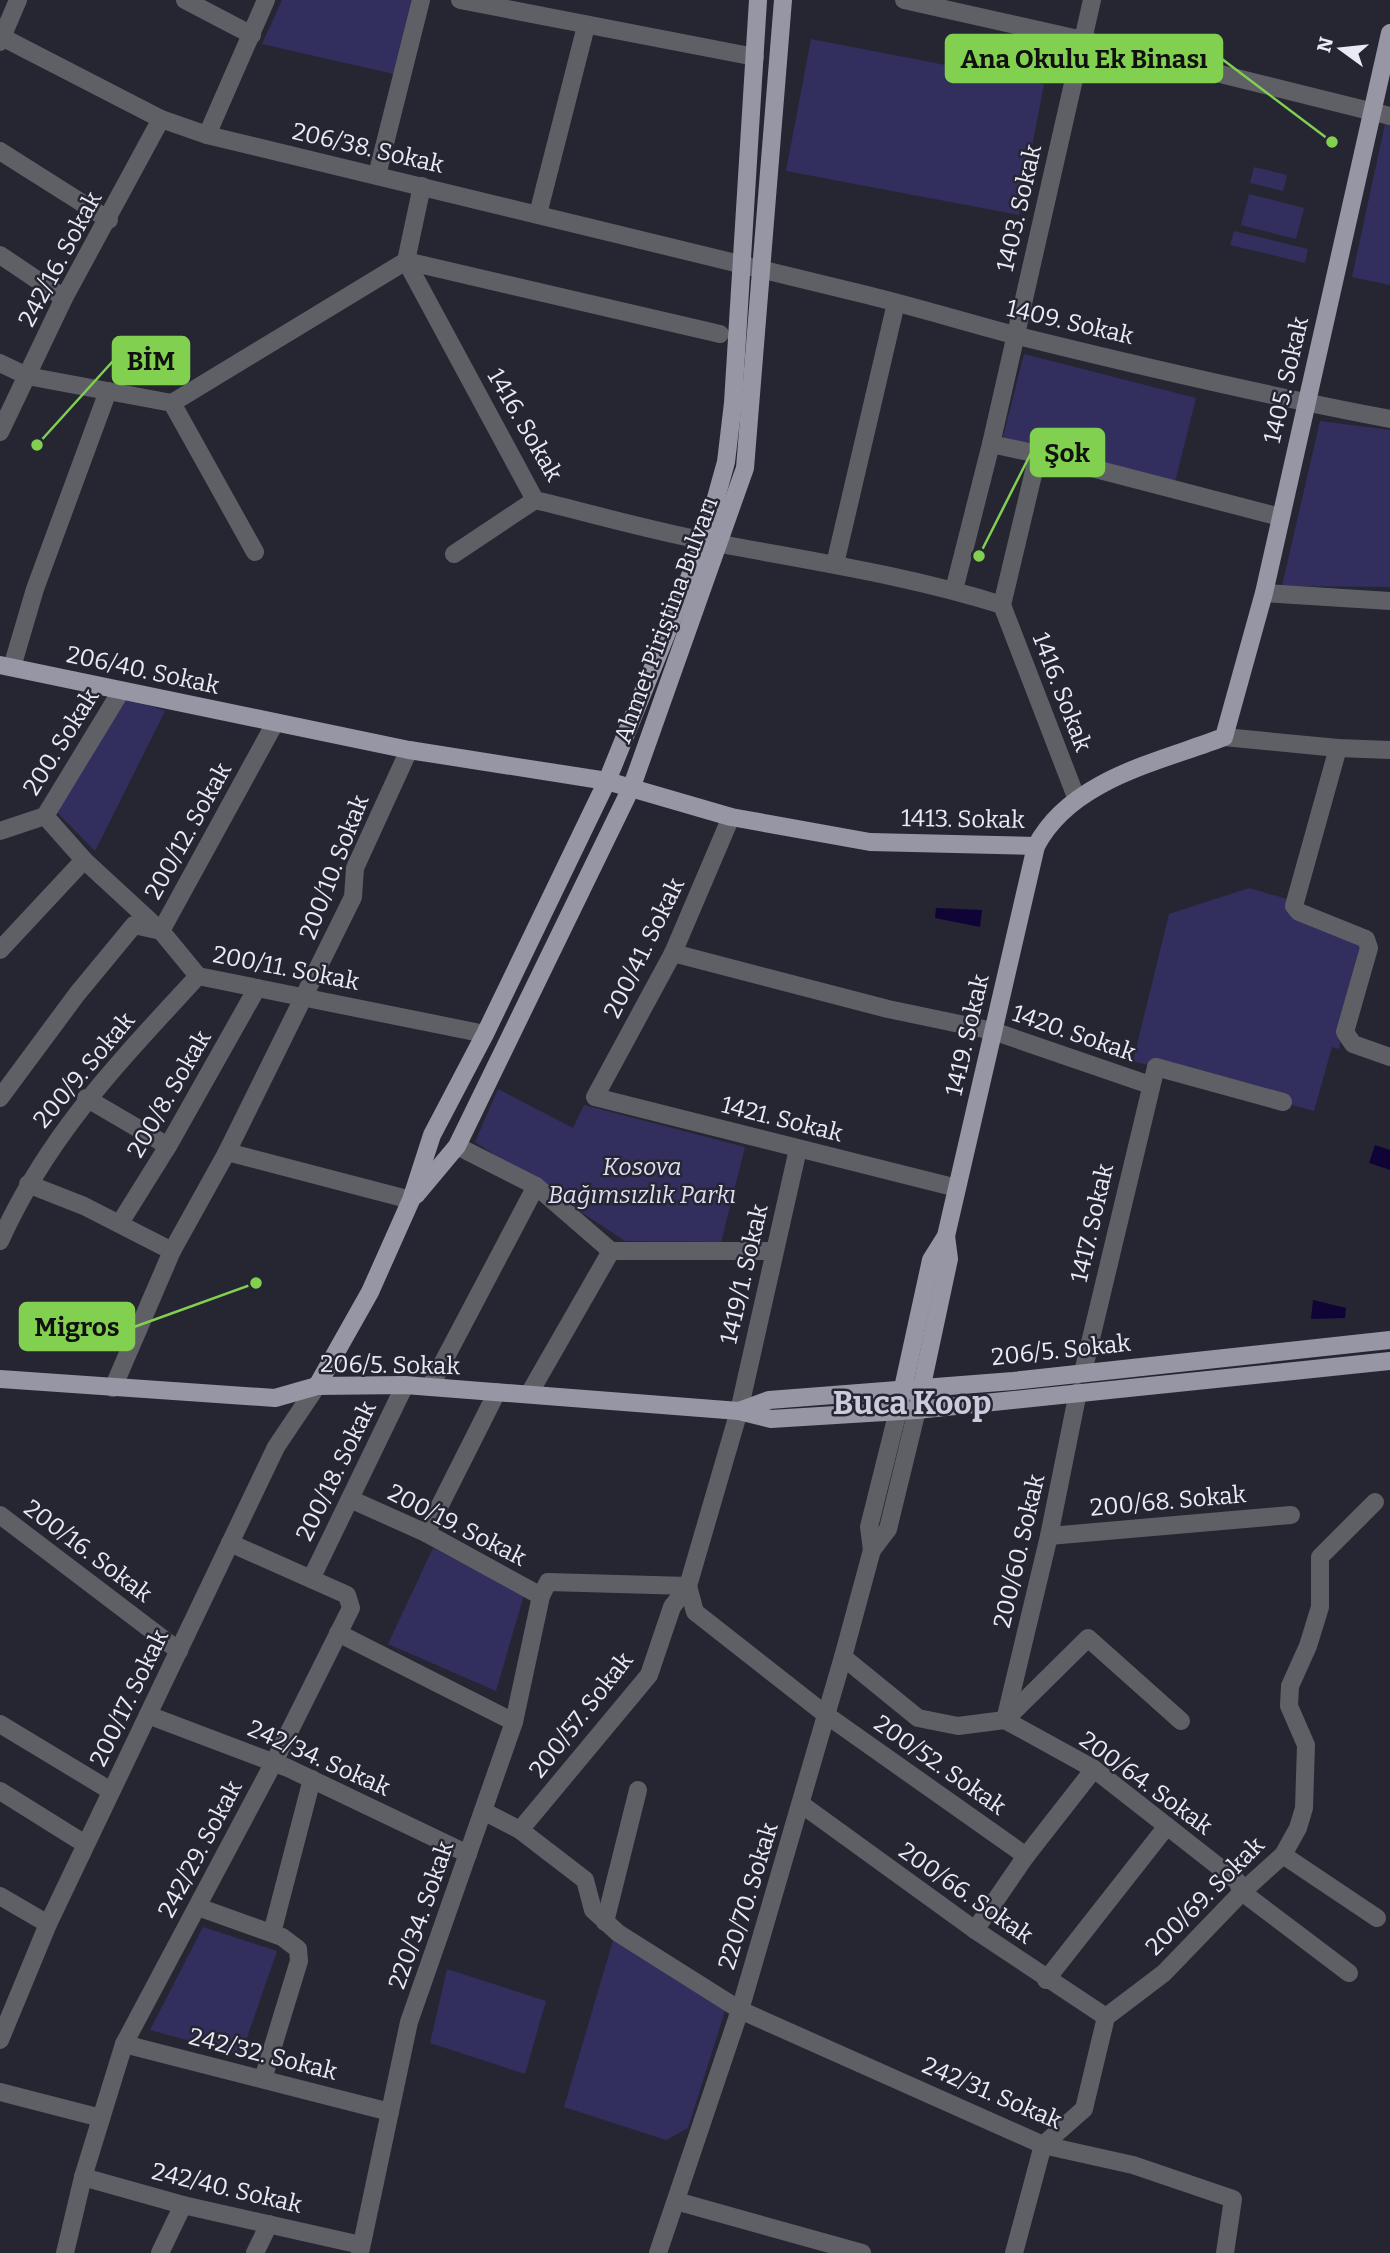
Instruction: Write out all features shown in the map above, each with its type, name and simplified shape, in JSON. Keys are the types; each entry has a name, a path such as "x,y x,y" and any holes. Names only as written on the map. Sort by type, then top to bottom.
{"main road":[{"name":"Ahmet Piriştina Bulvarı","path":"411,1200 457,1146 632,786 712,542 733,403 758,0"},
{"name":"Ahmet Piriştina Bulvarı","path":"317,1385 370,1292 411,1200 432,1135 485,1034 607,781 745,468 783,0"},
{"name":"1405. Sokak","path":"1224,737 1264,593 1306,403 1381,114 1390,33"},
{"name":"206/40. Sokak","path":"6,666 409,750"},
{"name":"1413. Sokak","path":"632,786 731,817 870,842 1036,846 1051,821 1076,797 1117,778 1224,737"},
{"path":"409,750 632,786"},
{"name":"1419. Sokak","path":"898,1411 931,1261 946,1236 1036,846"},
{"name":"1419. Sokak","path":"917,1410 949,1259 946,1236"},
{"name":"206/5. Sokak","path":"739,1411 769,1400 902,1390 1390,1340"},
{"name":"206/5. Sokak","path":"0,1378 275,1398 317,1385 405,1385 739,1411 771,1419 917,1410 1390,1361"}],"street":[{"path":"1,38 18,0"},
{"path":"185,0 252,35"},
{"path":"207,135 266,0"},
{"path":"377,175 421,0"},
{"path":"460,0 755,57"},
{"path":"904,0 1083,40 1381,114"},
{"name":"1403. Sokak","path":"954,590 991,444 1092,0"},
{"path":"538,214 586,26"},
{"name":"206/38. Sokak","path":"1,38 161,119 207,135 538,214 740,266"},
{"name":"242/16. Sokak","path":"1,425 64,298 161,119"},
{"path":"0,150 108,220"},
{"path":"406,261 422,186"},
{"path":"0,255 64,298"},
{"path":"0,363 27,376 172,403 406,261 720,334"},
{"name":"1416. Sokak","path":"406,261 535,500 712,542 835,564 954,590 1002,605 1076,797"},
{"name":"1409. Sokak","path":"740,266 1015,335 1306,403 1390,419"},
{"path":"835,564 896,303"},
{"path":"6,666 108,391"},
{"path":"172,403 255,552"},
{"path":"991,444 1280,517"},
{"path":"1002,605 1038,454"},
{"path":"454,554 535,500"},
{"path":"1264,593 1390,601"},
{"name":"200. Sokak","path":"0,831 45,816 121,691"},
{"name":"200/12. Sokak","path":"2,1090 134,925 161,930 275,723"},
{"name":"1413. Sokak","path":"1224,737 1390,750"},
{"path":"1338,748 1294,906 1299,912 1363,936 1368,942 1368,952 1345,1032 1353,1044 1390,1057"},
{"name":"200/10. Sokak","path":"113,1388 172,1251 227,1152 353,897 355,868 409,750"},
{"name":"200/11. Sokak","path":"45,816 84,860 161,930 198,976 485,1034"},
{"name":"200/41. Sokak","path":"595,1097 673,953 731,817"},
{"path":"0,950 84,860"},
{"name":"1420. Sokak","path":"673,953 888,1009 993,1031 1150,1085 1156,1067 1283,1102"},
{"name":"200/9. Sokak","path":"0,1241 6,1212 86,1098 198,976"},
{"name":"200/8. Sokak","path":"120,1223 168,1146 257,988"},
{"name":"1417. Sokak","path":"1083,1372 1150,1085"},
{"name":"1421. Sokak","path":"595,1097 957,1188"},
{"path":"86,1098 168,1146"},
{"path":"457,1146 536,1186 611,1251 773,1251"},
{"name":"1419/1. Sokak","path":"739,1411 798,1149"},
{"path":"227,1152 411,1200"},
{"path":"28,1184 120,1223 172,1251"},
{"path":"430,1387 536,1186"},
{"path":"529,1394 611,1251"},
{"name":"200/17. Sokak","path":"0,2040 5,2008 48,1924 276,1447 317,1385"},
{"name":"200/18. Sokak","path":"311,1579 405,1385"},
{"path":"426,1533 497,1392"},
{"name":"200/60. Sokak","path":"1005,1720 1049,1536 1078,1392"},
{"name":"220/70. Sokak","path":"658,2253 740,2010 872,1550 888,1529 917,1410"},
{"path":"739,1411 688,1586 695,1612 825,1714"},
{"name":"220/70. Sokak","path":"872,1550 869,1527 898,1411"},
{"name":"200/19. Sokak","path":"350,1499 426,1533 541,1596"},
{"name":"200/69. Sokak","path":"1106,2017 1164,1973 1242,1892 1283,1855 1298,1828 1304,1808 1306,1745 1289,1706 1290,1686 1308,1646 1320,1606 1320,1557 1375,1503"},
{"name":"200/16. Sokak","path":"0,1515 179,1651"},
{"name":"200/68. Sokak","path":"1049,1536 1291,1515"},
{"name":"242/29. Sokak","path":"65,2253 83,2177 124,2044 274,1762 351,1608 347,1595 230,1543"},
{"path":"541,1596 548,1581 688,1586"},
{"name":"200/57. Sokak","path":"520,1830 649,1675 672,1607 688,1586"},
{"name":"220/34. Sokak","path":"360,2249 409,2022 514,1722 541,1596"},
{"path":"338,1633 514,1722"},
{"path":"843,1657 918,1718 958,1726 1005,1720 1088,1637 1181,1721"},
{"name":"200/52. Sokak","path":"825,1714 1026,1856"},
{"name":"242/34. Sokak","path":"148,1715 274,1762 468,1854"},
{"name":"200/64. Sokak","path":"1005,1720 1094,1769 1237,1881 1242,1892 1349,1973"},
{"path":"0,1724 111,1791"},
{"path":"975,1930 1026,1856 1094,1769"},
{"path":"272,1933 312,1779"},
{"path":"605,1922 638,1790"},
{"path":"0,1791 85,1844"},
{"name":"200/66. Sokak","path":"800,1804 1046,1980 1106,2017"},
{"path":"483,1811 520,1830 585,1880 593,1910 605,1922 740,2010"},
{"path":"1046,1980 1167,1826"},
{"path":"1283,1855 1377,1918"},
{"path":"0,1896 48,1924"},
{"path":"198,1907 292,1942 301,1956 263,2079"},
{"name":"242/31. Sokak","path":"740,2010 1043,2145 1133,2165 1233,2199 1225,2253"},
{"path":"1014,2253 1043,2145 1084,2109 1106,2017"},
{"name":"242/32. Sokak","path":"124,2044 390,2112"},
{"path":"0,2092 101,2118"},
{"name":"242/40. Sokak","path":"83,2177 360,2249"},
{"path":"676,2201 824,2248 862,2253"},
{"path":"160,2253 183,2205"},
{"path":"256,2253 269,2224"}],"green space":[{"path":"282,0 413,0 398,75 262,44"},
{"path":"811,39 1044,84 1019,215 786,171"},
{"path":"1385,124 1390,125 1390,285 1352,277"},
{"path":"1254,167 1287,175 1283,191 1250,183"},
{"path":"1249,194 1304,208 1296,239 1241,225"},
{"path":"1234,231 1308,249 1305,263 1230,245"},
{"path":"1024,354 1196,398 1175,482 1003,437"},
{"path":"1320,421 1390,430 1390,587 1282,586"},
{"path":"122,696 165,711 95,851 53,808"},
{"path":"1249,888 1294,901 1363,936 1339,1049 1332,1047 1314,1111 1133,1061 1169,914"},
{"name":"Kosova Bağımsızlık Parkı","path":"498,1089 573,1128 584,1105 745,1147 721,1242 625,1241 475,1142"},
{"path":"433,1548 524,1595 496,1691 388,1644"},
{"path":"203,1927 277,1951 241,2055 150,2030"},
{"path":"614,1937 725,2011 688,2128 666,2140 564,2107"},
{"path":"447,1969 546,2001 525,2074 430,2043"}],"shaded area":[{"path":"936,908 982,910 980,927 935,918"},
{"path":"1375,1145 1390,1150 1390,1170 1369,1163"},
{"path":"1313,1300 1346,1308 1345,1318 1311,1319"}],"place":[{"name":"Ana Okulu Ek Binası","path":"1332,142"},
{"name":"BİM","path":"37,445"},
{"name":"Şok","path":"979,556"},
{"name":"Migros","path":"256,1283"}],"district":[{"name":"Buca Koop","path":"912,1403"}]}
